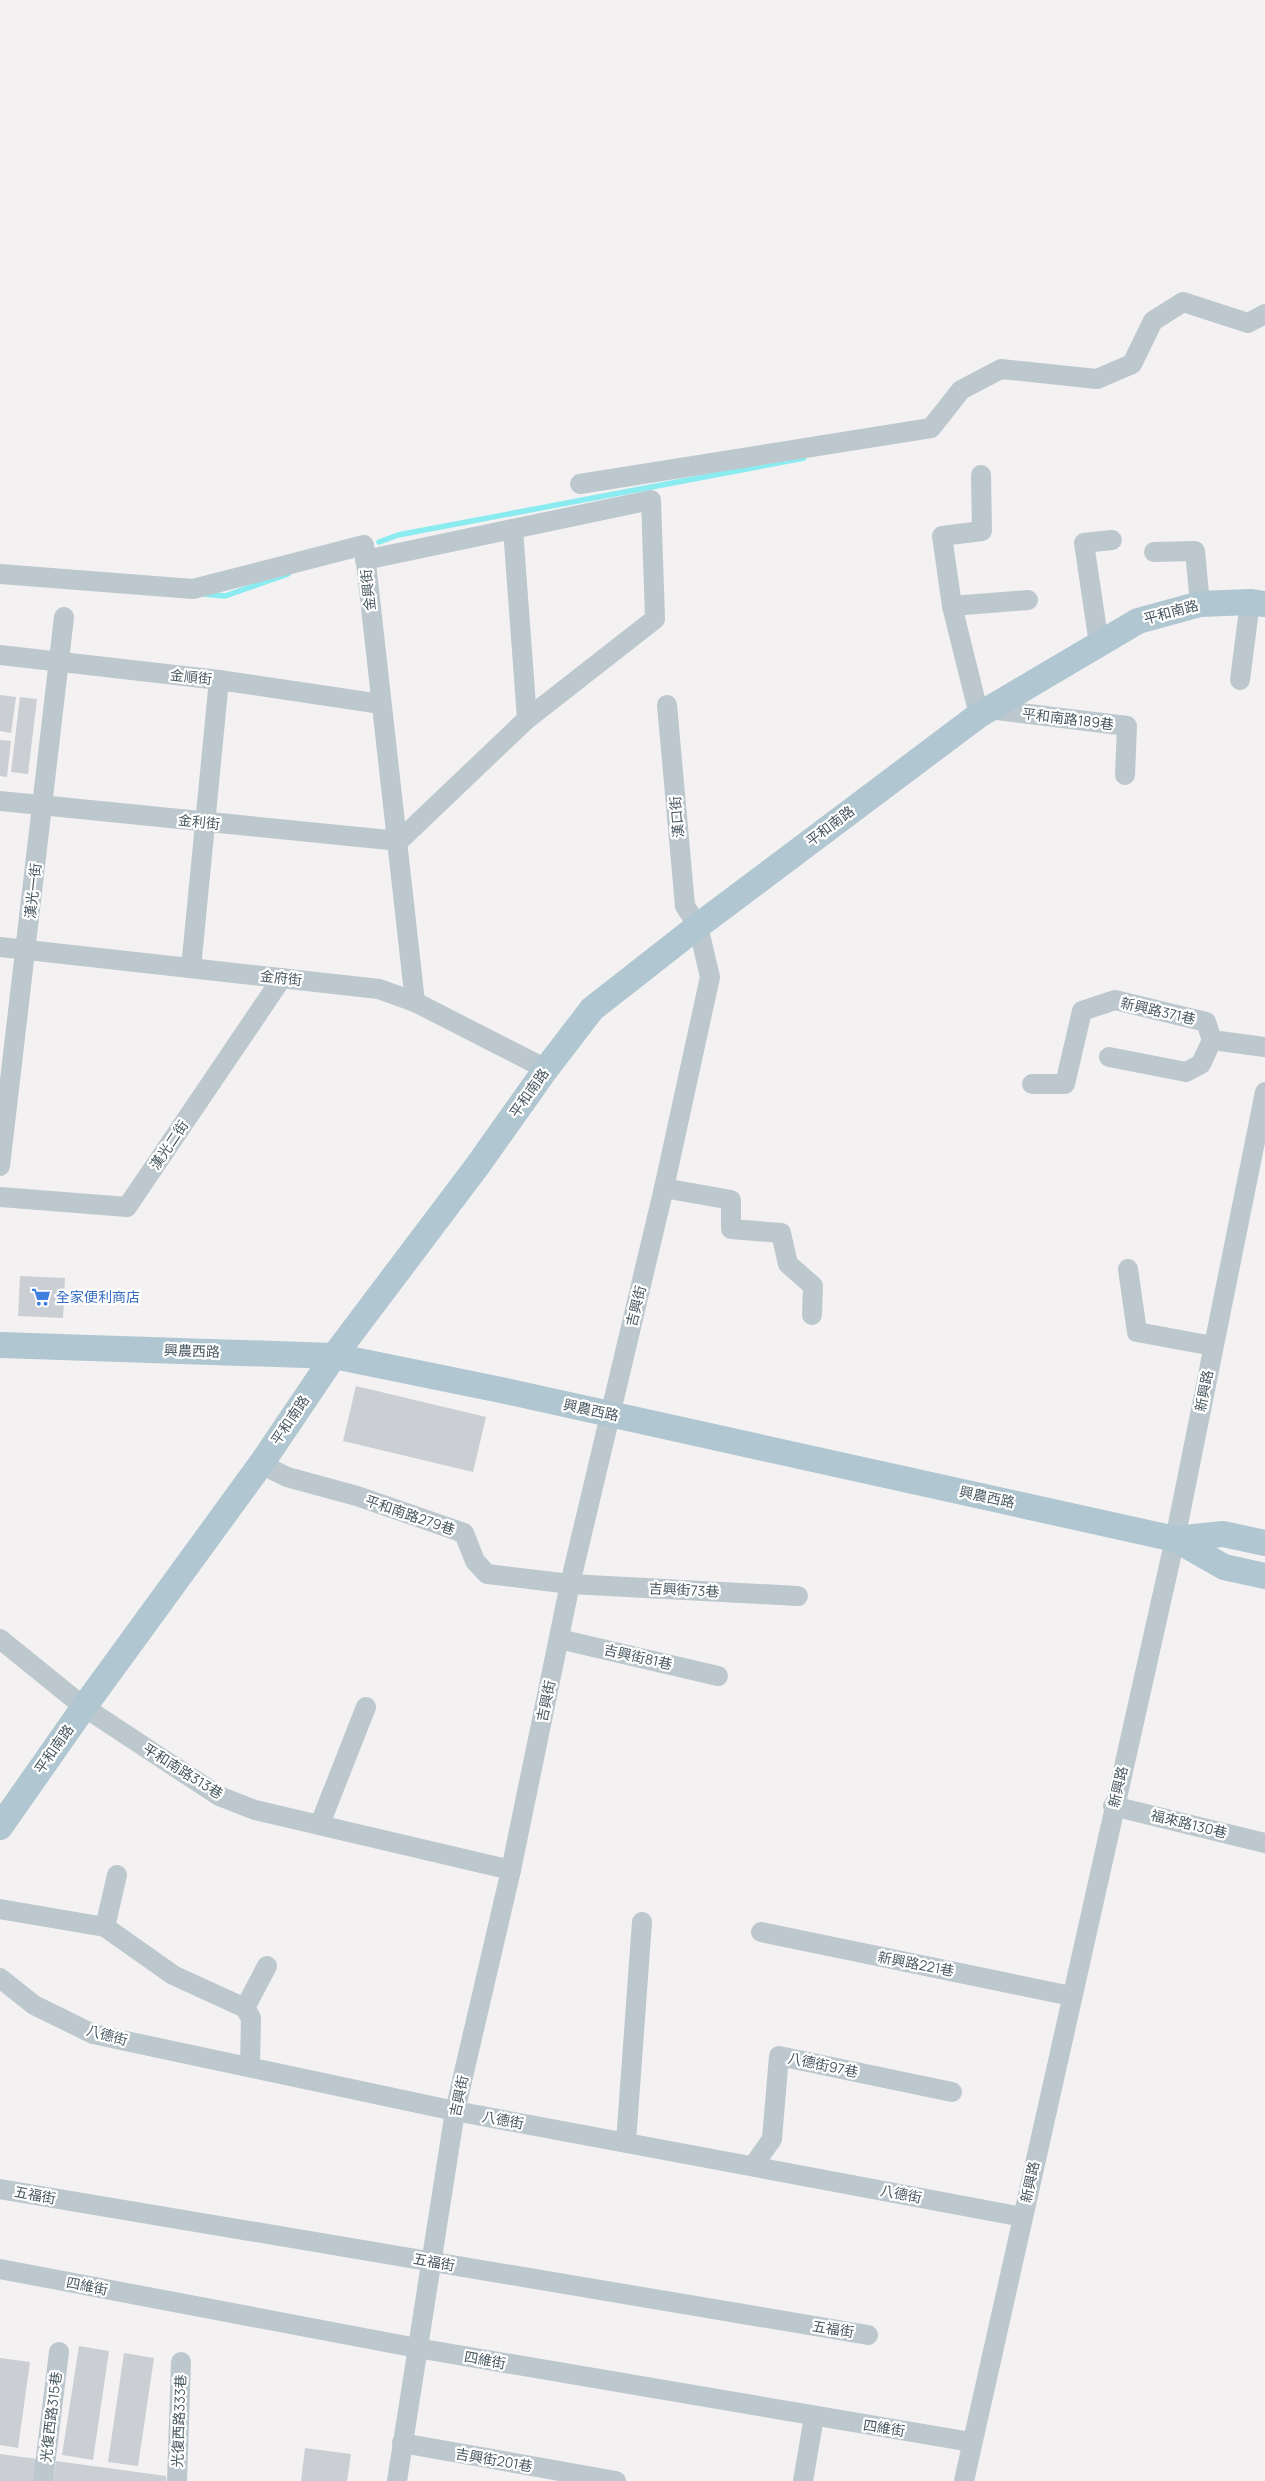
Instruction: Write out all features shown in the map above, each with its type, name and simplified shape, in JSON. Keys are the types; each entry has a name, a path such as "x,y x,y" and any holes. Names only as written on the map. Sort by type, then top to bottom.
{"main road":[{"name":"平和南路","path":"0,1827 84,1707 261,1464 334,1356 478,1165 546,1069 592,1009 698,926 984,712 1138,621 1200,604 1257,603"},
{"name":"興農西路","path":"0,1345 334,1356 611,1414 1175,1539 1224,1567 1265,1576"},
{"name":"興農西路","path":"1175,1539 1223,1534 1265,1543"}],"street":[{"path":"580,484 931,428 960,390 1001,369 1097,379 1132,364 1153,321 1183,302 1248,323 1265,314"},
{"path":"981,475 982,531 942,536 952,606 984,712"},
{"path":"365,560 651,500 655,619 527,719 399,841"},
{"path":"513,528 527,719"},
{"path":"1099,644 1084,543 1112,540"},
{"name":"金興街","path":"0,574 193,589 364,546 381,704 399,841 415,1002"},
{"path":"1154,552 1195,551 1200,604"},
{"path":"952,606 1028,600"},
{"path":"1240,680 1257,603"},
{"name":"漢光一街","path":"0,1166 6,1075 26,949 64,616"},
{"name":"金順街","path":"0,655 220,680 381,704"},
{"path":"191,968 204,823 220,680"},
{"name":"漢口街","path":"668,705 684,906 698,926"},
{"name":"平和南路189巷","path":"984,712 1126,726 1125,776"},
{"name":"金利街","path":"0,801 204,823 399,841"},
{"name":"吉興街","path":"397,2481 455,2111 511,1870 570,1584 664,1188 710,977 698,926"},
{"name":"金府街","path":"0,946 380,989 415,1002 546,1069"},
{"name":"漢光二街","path":"0,1197 127,1207 282,978"},
{"name":"新興路371巷","path":"1032,1084 1065,1084 1082,1011 1115,1000 1206,1022 1212,1040"},
{"path":"1109,1057 1186,1072 1201,1064 1212,1040 1265,1047"},
{"name":"新興路","path":"964,2481 971,2442 1023,2217 1113,1806 1175,1539 1265,1092"},
{"path":"664,1188 731,1200 731,1229 782,1232 788,1264 813,1286 812,1315"},
{"path":"1128,1269 1137,1332 1214,1346"},
{"name":"平和南路279巷","path":"261,1464 287,1477 357,1496 464,1533 475,1561 487,1574 570,1584"},
{"name":"吉興街73巷","path":"570,1584 798,1596"},
{"name":"平和南路313巷","path":"0,1639 84,1707 219,1796 256,1810 511,1870"},
{"name":"吉興街81巷","path":"559,1639 718,1676"},
{"path":"320,1824 366,1707"},
{"name":"福來路130巷","path":"1113,1806 1265,1843"},
{"path":"105,1927 117,1875"},
{"path":"0,1909 105,1927 173,1975 245,2008 251,2018 250,2066"},
{"path":"626,2142 642,1922"},
{"name":"新興路221巷","path":"761,1932 1071,1996"},
{"path":"245,2008 267,1966"},
{"name":"八德街","path":"0,1978 34,2005 93,2034 455,2111 1023,2217"},
{"name":"八德街97巷","path":"753,2166 772,2139 779,2056 952,2092"},
{"name":"五福街","path":"0,2189 868,2335"},
{"name":"四維街","path":"0,2269 417,2348 814,2417 971,2442"},
{"name":"光復西路315巷","path":"43,2481 59,2352"},
{"name":"光復西路333巷","path":"177,2481 181,2362"},
{"path":"803,2481 814,2417"},
{"name":"吉興街201巷","path":"402,2443 616,2481"}],"building":[{"path":"0,695 16,697 11,733 0,731"},
{"path":"20,697 37,699 28,774 11,772"},
{"path":"0,740 11,741 7,777 0,776"},
{"name":"全家便利商店","path":"20,1276 65,1278 63,1318 18,1316"},
{"path":"356,1386 486,1417 473,1472 343,1441"},
{"path":"79,2346 109,2351 93,2460 62,2455"},
{"path":"124,2353 154,2358 138,2466 108,2462"},
{"path":"0,2358 30,2362 18,2448 0,2445"},
{"path":"305,2448 351,2454 347,2481 301,2481"},
{"path":"0,2454 37,2459 35,2481 0,2481"},
{"path":"56,2461 166,2476 166,2481 53,2481"}],"waterway":[{"path":"379,542 398,535 804,458"},
{"path":"203,594 225,596 288,574"}],"place":[{"name":"全家便利商店","path":"41,1297"}]}
